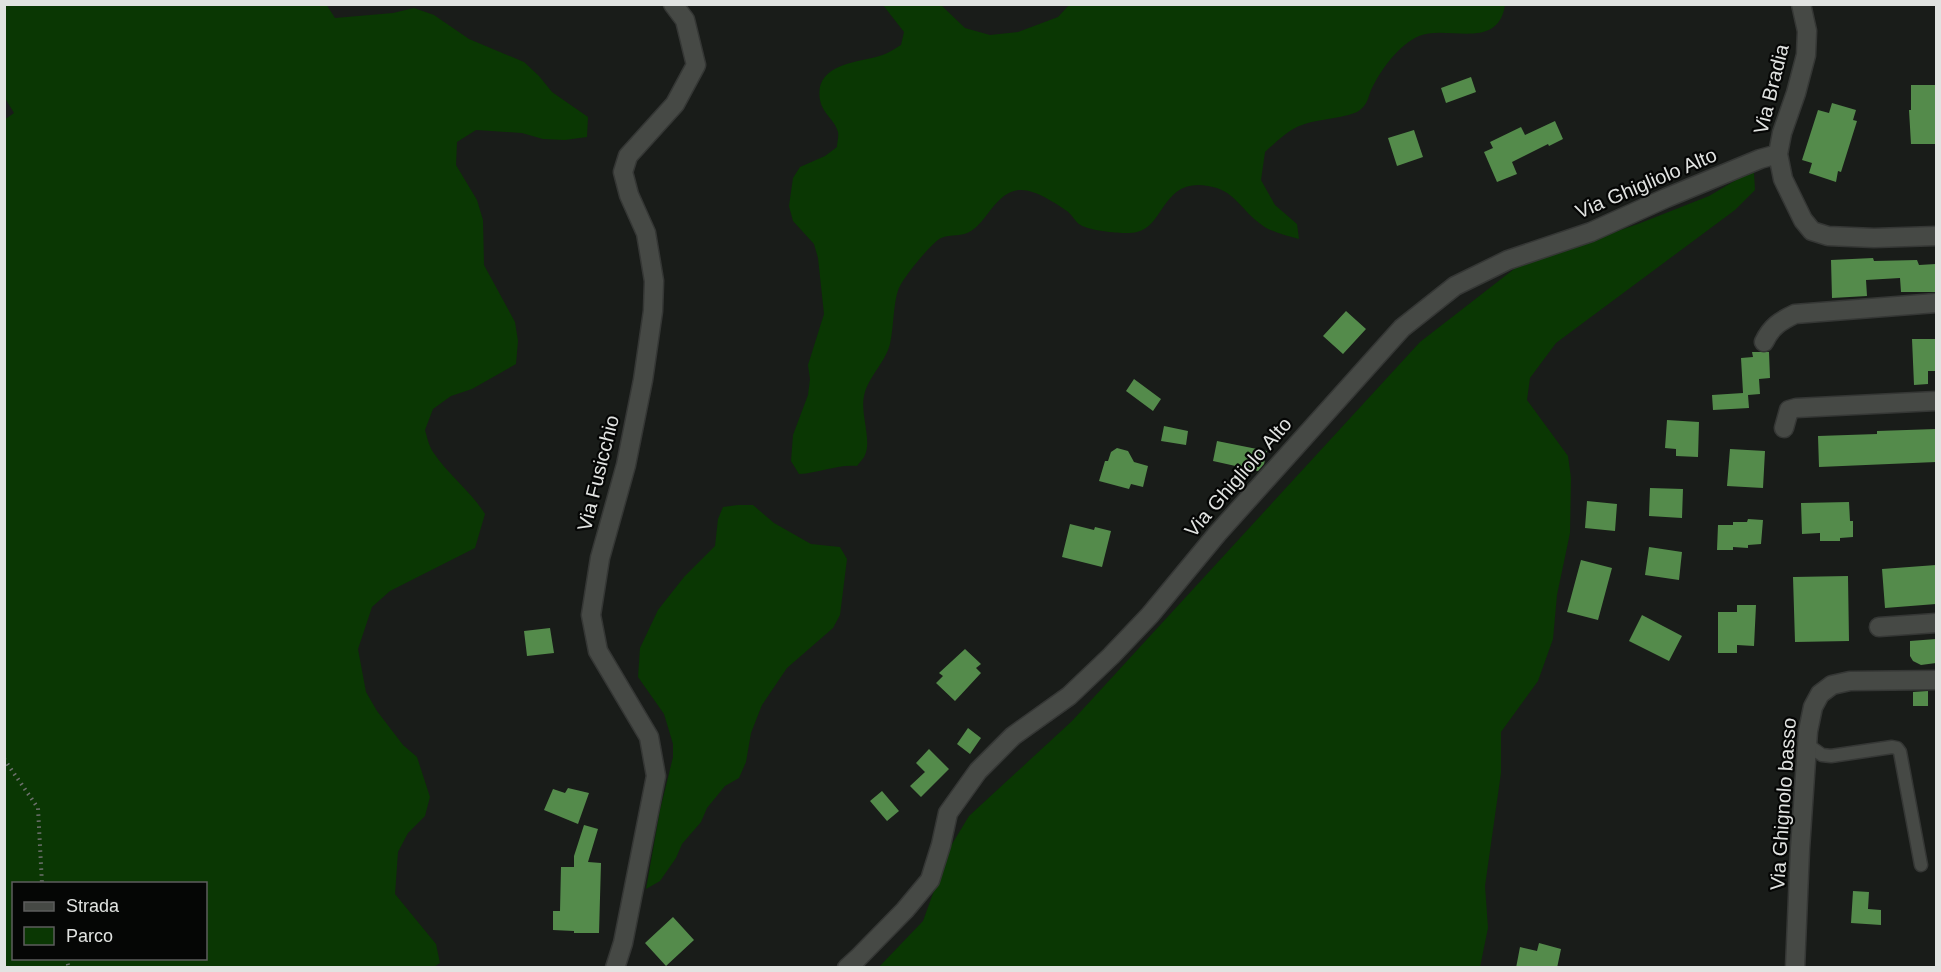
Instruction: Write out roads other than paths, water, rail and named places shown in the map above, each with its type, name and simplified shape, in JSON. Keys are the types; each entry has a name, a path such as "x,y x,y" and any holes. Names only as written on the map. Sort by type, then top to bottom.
{"street":[{"name":"Via Fusicchio","path":"615,968 623,943 656,776 649,737 598,651 591,615 600,558 626,465 643,380 653,311 654,281 646,232 629,195 623,171 628,156 675,104 696,66 685,20 673,4"},
{"name":"Via Bradia","path":"1801,4 1807,31 1806,55 1782,133 1778,154 1783,179 1803,220 1812,231 1828,236 1936,236"},
{"name":"Via Ghigliolo Alto","path":"847,968 897,918 930,880 942,845 948,813 978,771 1013,736 1069,696 1111,656 1150,615 1217,534 1402,328 1455,286 1508,260 1591,232 1666,198 1760,159 1778,154"},
{"path":"1764,342 1778,322 1795,314 1936,303"},
{"path":"1784,428 1789,410 1796,408 1936,401"},
{"path":"1879,627 1936,623"},
{"name":"Via Ghignolo basso","path":"1795,968 1800,849 1813,707 1820,694 1832,685 1850,681 1936,680"}],"lane":[{"path":"1808,745 1822,755 1831,756 1897,748 1900,752 1921,866"}]}
